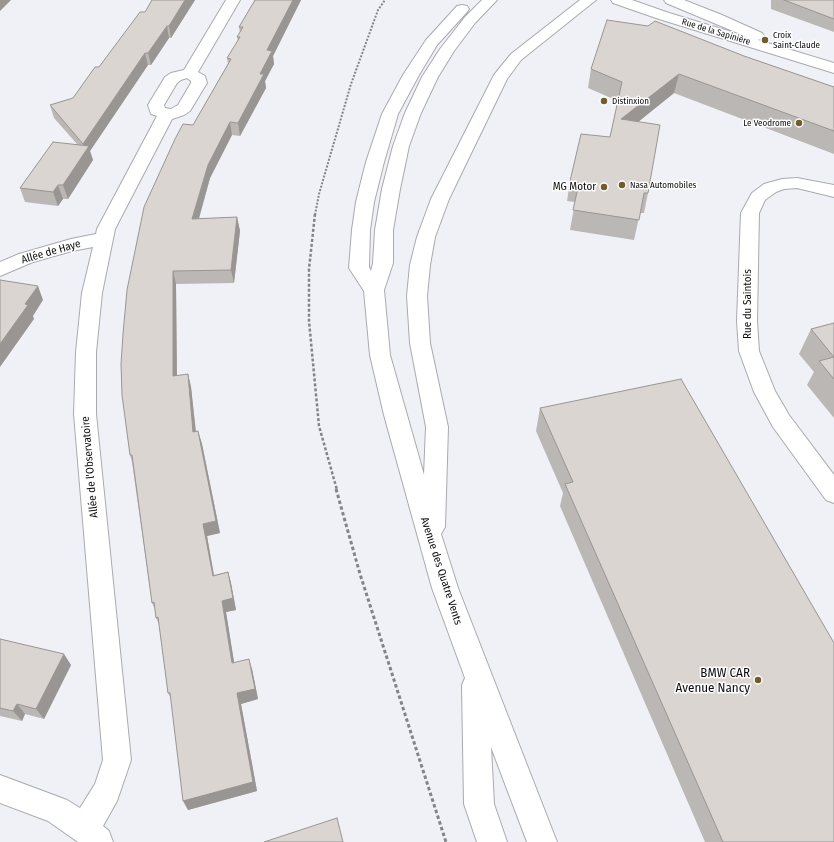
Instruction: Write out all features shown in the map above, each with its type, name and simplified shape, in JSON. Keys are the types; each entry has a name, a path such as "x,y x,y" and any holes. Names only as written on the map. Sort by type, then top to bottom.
{"main road":[{"path":"190,73 233,0"},
{"name":"Avenue des Quatre Vents","path":"374,290 359,268 360,230 375,162 388,121 411,75 431,43 471,0"},
{"name":"Avenue des Quatre Vents","path":"490,0 470,20 448,49 430,77 413,113 401,146 384,230 383,263 374,290 380,355 395,415 445,588 542,842"},
{"path":"433,548 437,427 420,343 417,296 420,265 426,237 440,199 500,78 516,57 589,0"},
{"name":"Rue de la Sapinière","path":"618,0 664,16 834,68"},
{"name":"Rue de la Sapinière","path":"654,0 757,36 815,62"},
{"path":"671,0 718,18 757,36"},
{"path":"190,73 199,79 199,83 184,108 178,112 166,114 157,111 156,105 171,80 176,76 190,73"},
{"name":"Allée de l'Observatoire","path":"91,835 107,791 116,760 85,414 86,352 89,315 92,293 106,229 166,114"},
{"name":"Rue du Saintois","path":"834,191 797,183 782,184 770,188 758,198 750,213 747,321 749,351 765,392 782,421 834,493"},
{"name":"Allée de Haye","path":"0,270 26,258 56,249 103,239"},
{"path":"474,667 479,804 492,842"},
{"path":"0,789 57,810 91,835"}],"path":[{"path":"385,0 378,10 351,84 319,194 313,224 310,254 309,321 319,426 360,574 446,842"}],"building":[{"path":"152,0 185,0 169,26 167,26 148,53 145,53 83,144 50,105 73,98 95,67 99,67 140,12 145,12"},
{"path":"255,0 293,0 267,50 272,51 260,74 264,74 238,123 230,122 208,165 192,219 237,217 231,270 173,271 173,376 188,374 193,432 198,431 216,521 203,524 213,576 228,572 233,598 222,601 232,663 249,659 255,689 237,693 253,782 183,801 170,693 168,693 158,617 156,618 154,602 152,603 132,455 130,455 122,395 121,364 123,334 127,290 144,207 183,124 193,125 231,59 227,58 240,37 237,37 243,27 239,27"},
{"path":"784,0 834,0 834,19"},
{"path":"607,20 648,26 655,21 744,56 834,87 834,131 679,74 621,119 660,125 648,193 644,193 639,220 573,210 579,183 570,181 581,134 610,137 622,82 591,69"},
{"path":"53,142 89,146 63,185 58,185 53,192 20,188"},
{"path":"0,280 38,286 25,304 28,305 0,344"},
{"path":"834,323 834,357 811,329"},
{"path":"834,357 834,379 819,361"},
{"path":"681,379 834,643 834,842 723,842 565,484 573,482 540,408"},
{"path":"0,639 64,654 36,709 17,704 13,711 0,708"},
{"path":"337,818 343,842 264,842"}],"place":[{"name":"Croix Saint-Claude","path":"765,40"},
{"name":"Distinxion","path":"604,101"},
{"name":"Le Veodrome","path":"799,123"},
{"name":"Nasa Automobiles","path":"622,185"},
{"name":"MG Motor","path":"604,187"},
{"name":"BMW CAR Avenue Nancy","path":"758,680"}]}
